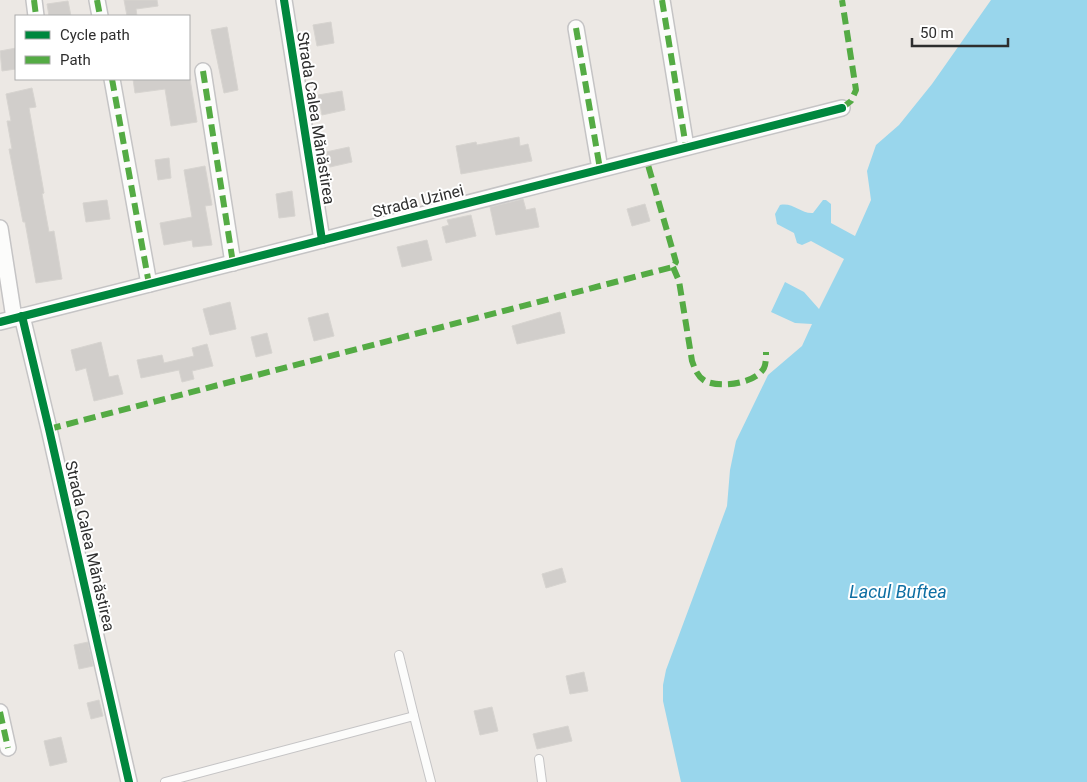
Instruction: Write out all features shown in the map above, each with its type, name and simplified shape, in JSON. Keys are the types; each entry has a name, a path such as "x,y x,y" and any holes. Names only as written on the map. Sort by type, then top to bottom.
{"street":[{"path":"34,0 36,15"},
{"path":"97,0 100,15"},
{"name":"Strada Calea Mănăstirea","path":"284,0 322,240"},
{"path":"662,0 686,147"},
{"path":"576,28 600,169"},
{"path":"203,70 233,263"},
{"path":"112,80 149,284"},
{"name":"Strada Uzinei","path":"12,319 842,108"},
{"name":"Strada Calea Mănăstirea","path":"0,228 12,319 49,429 129,782"},
{"path":"0,712 8,748"}],"lane":[{"path":"399,655 431,782"},
{"path":"165,782 414,716"},
{"path":"539,759 542,782"}],"water":[{"name":"Lacul Buftea","path":"991,0 1087,0 1087,782 681,782 663,701 663,685 666,670 727,506 730,470 736,441 768,375 802,346 812,324 795,323 771,312 785,282 804,292 819,309 844,259 811,241 802,245 797,243 794,233 777,224 775,214 780,205 789,205 805,212 813,213 823,200 826,200 831,204 831,223 855,236 871,200 867,171 876,145 899,125 932,84"}],"building":[{"path":"124,0 157,0 158,6 136,9 137,15 127,15"},
{"path":"68,1 71,15 49,15 47,4"},
{"path":"331,22 334,43 317,46 313,25"},
{"path":"227,27 238,90 224,93 211,30"},
{"path":"15,48 15,69 2,71 0,51"},
{"path":"190,79 197,122 171,126 165,89 135,93 133,80"},
{"path":"32,88 36,107 29,108 44,193 42,194 49,232 54,231 62,279 36,283 9,149 12,149 7,121 11,121 6,94"},
{"path":"342,91 345,110 322,115 318,95"},
{"path":"519,137 520,146 528,144 532,161 461,174 456,146 476,142 477,145"},
{"path":"349,147 352,162 330,167 326,152"},
{"path":"169,158 171,178 158,180 155,160"},
{"path":"205,166 212,205 205,206 212,245 193,247 192,240 164,245 160,223 192,217 184,170"},
{"path":"292,191 295,216 279,218 276,194"},
{"path":"523,199 526,210 535,208 539,227 496,235 490,207"},
{"path":"107,200 110,219 86,222 83,203"},
{"path":"645,204 650,221 632,226 627,209"},
{"path":"471,215 476,236 446,243 442,227 449,225 447,220"},
{"path":"427,240 432,260 402,267 397,247"},
{"path":"230,302 236,329 210,335 203,309"},
{"path":"560,312 565,333 517,344 512,326"},
{"path":"328,313 334,336 314,341 308,318"},
{"path":"267,333 272,353 256,357 251,337"},
{"path":"101,342 109,377 118,375 123,394 94,401 86,368 76,371 71,350"},
{"path":"207,344 213,366 192,371 194,379 182,382 179,370 141,378 137,360 162,355 164,363 194,356 192,348"},
{"path":"562,568 566,582 546,588 542,574"},
{"path":"88,642 93,666 79,669 74,645"},
{"path":"584,672 588,691 570,694 566,676"},
{"path":"99,700 103,716 91,719 87,703"},
{"path":"492,707 498,731 480,735 474,711"},
{"path":"568,726 572,741 537,749 533,734"},
{"path":"61,737 67,762 50,766 44,741"}],"marked path":[{"path":"34,0 36,15"},
{"path":"97,0 100,15"},
{"path":"662,0 686,147"},
{"path":"842,0 856,90 851,101 842,108"},
{"path":"576,28 600,169"},
{"path":"203,71 233,263"},
{"path":"112,80 149,284"},
{"path":"49,429 673,267 676,262 646,158"},
{"path":"673,267 679,281 692,361 702,379 711,383 728,384 753,378 764,368 766,352"},
{"path":"0,712 8,748"}],"cycle path":[{"path":"284,0 322,240"},
{"path":"0,322 842,108"},
{"path":"22,316 129,782"}]}
